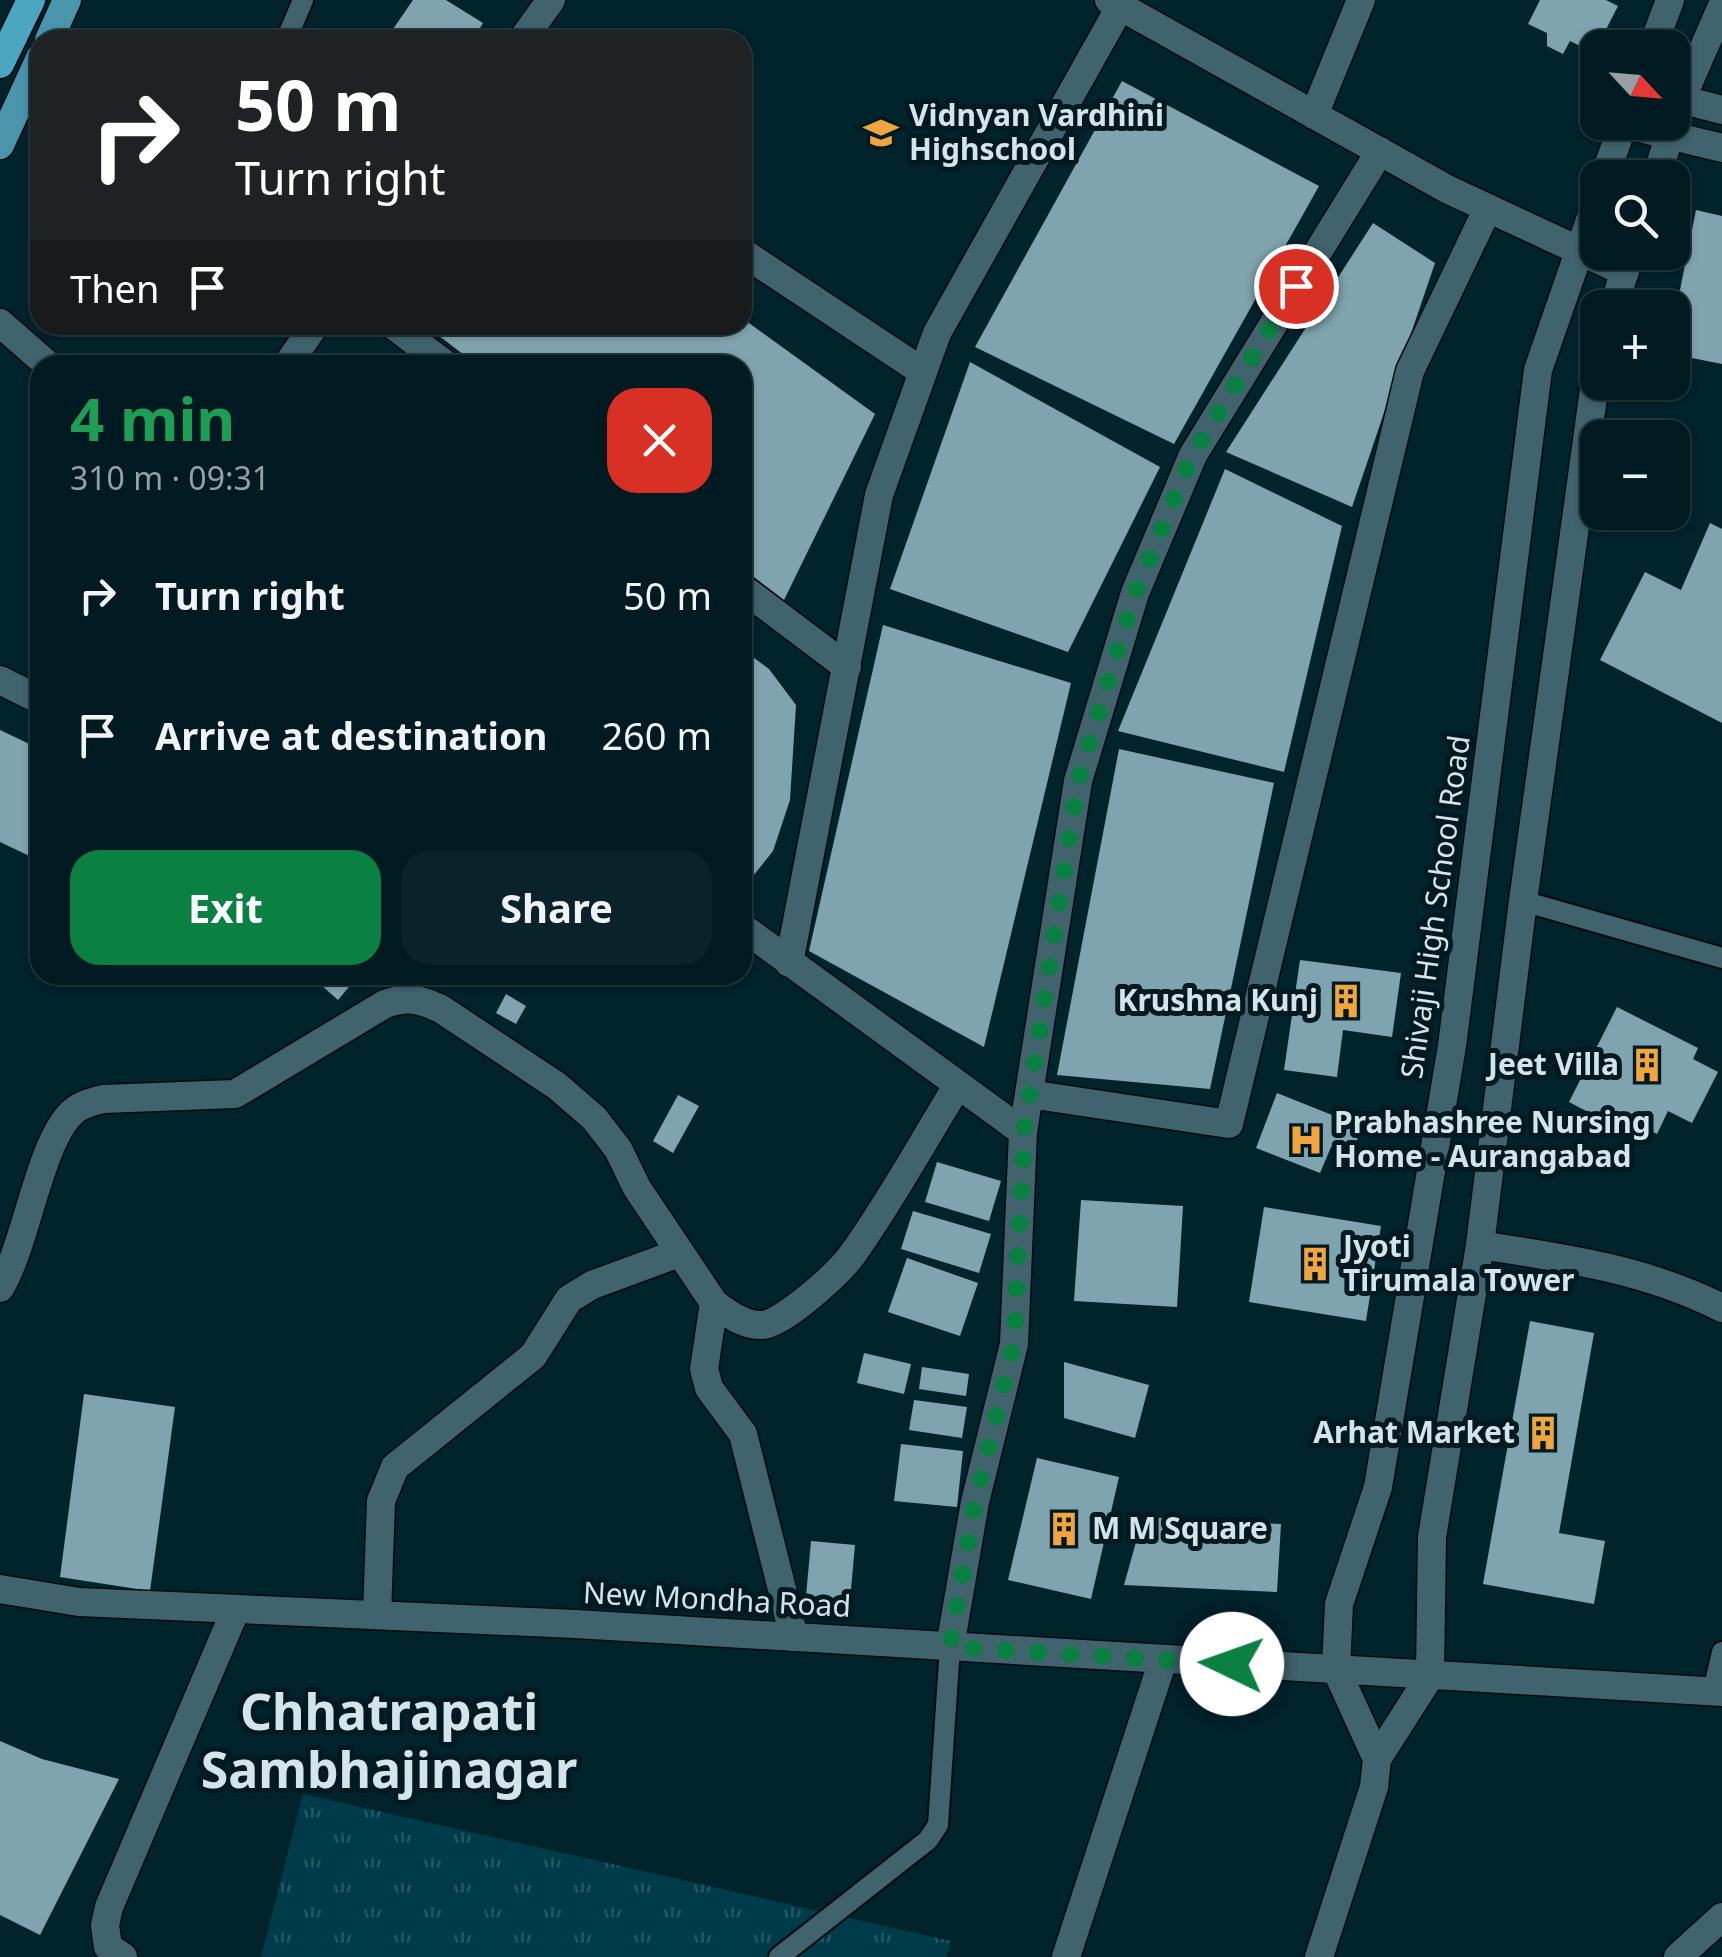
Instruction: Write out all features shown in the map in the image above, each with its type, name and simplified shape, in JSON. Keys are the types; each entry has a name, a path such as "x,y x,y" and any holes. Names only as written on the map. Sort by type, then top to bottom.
{"highway":[{"path":"0,64 31,0"}],"main road":[{"path":"53,30 67,0"},
{"path":"0,145 30,80"}],"street":[{"path":"529,30 551,0"},
{"path":"1314,115 1361,0"},
{"path":"1659,30 1670,0"},
{"path":"789,963 880,495 936,333 1114,3 1380,151 1579,250"},
{"path":"1690,71 1722,6"},
{"path":"1690,101 1722,110"},
{"path":"1690,139 1722,148"},
{"path":"950,1647 975,1502 1014,1344 1024,1132 1078,781 1135,593 1192,456 1380,151"},
{"path":"1030,1094 1229,1124 1410,371 1488,208"},
{"name":"Shivaji High School Road","path":"1377,1758 1336,1669 1339,1604 1378,1487 1452,1046 1538,370 1579,250"},
{"path":"752,259 923,372"},
{"path":"0,324 36,355"},
{"path":"406,335 433,355"},
{"path":"1319,1957 1374,1787 1377,1758 1430,1676 1432,1536 1480,1245 1593,400"},
{"path":"752,596 846,667"},
{"path":"0,680 30,695"},
{"path":"752,935 1024,1132"},
{"path":"0,1288 12,1264 56,1133 71,1112 85,1103 104,1100 235,1094 385,1004 404,998 422,1000 441,1009 557,1086 594,1118 618,1149 637,1188 714,1303 751,1324 766,1325 782,1318 850,1259 958,1085"},
{"path":"1480,1245 1601,1263 1682,1288 1722,1308"},
{"path":"376,1615 381,1501 395,1467 533,1356 569,1300 592,1285 679,1253"},
{"path":"714,1303 704,1368 709,1388 743,1434 794,1638"},
{"name":"New Mondha Road","path":"0,1589 79,1602 376,1615 1430,1676"},
{"path":"123,1957 108,1946 105,1925 109,1906 236,1609"},
{"path":"1066,1957 1163,1660"},
{"path":"1430,1676 1718,1691"},
{"path":"1678,1957 1722,1917"}],"lane":[{"path":"290,30 303,0"},
{"path":"1523,901 1722,958"},
{"path":"779,1957 928,1840 938,1826 950,1647"},
{"path":"1718,1691 1722,1652"}],"green space":[{"path":"303,1794 951,1941 946,1957 261,1957"}],"building":[{"path":"413,0 446,0 483,23 479,30 392,30"},
{"path":"1540,0 1606,0 1618,6 1606,30 1580,30 1580,46 1570,41 1563,54 1547,46 1547,33 1528,24"},
{"path":"1122,81 1319,186 1174,444 975,347"},
{"path":"1696,210 1722,216 1722,364 1690,358 1690,290 1680,290 1684,270 1690,270"},
{"path":"1373,223 1435,263 1352,507 1226,452"},
{"path":"752,325 875,414 784,600 752,576 752,355 464,355 438,335 752,335"},
{"path":"970,362 1160,467 1068,652 890,589"},
{"path":"1225,469 1342,526 1284,772 1118,731"},
{"path":"1710,523 1722,529 1722,723 1600,660 1645,572 1681,590"},
{"path":"883,625 1071,683 984,1047 809,951"},
{"path":"752,656 769,669 796,705 790,800 773,851 752,877"},
{"path":"0,730 30,744 30,856 0,842"},
{"path":"1119,749 1274,783 1210,1089 1057,1075"},
{"name":"Krushna Kunj","path":"1300,960 1401,973 1392,1037 1343,1030 1337,1077 1284,1070"},
{"path":"321,985 351,985 338,1000"},
{"path":"506,994 526,1006 516,1024 496,1013"},
{"name":"Jeet Villa","path":"1617,1007 1698,1048 1693,1059 1718,1072 1692,1123 1668,1111 1657,1134 1614,1113 1609,1123 1569,1102"},
{"path":"1277,1093 1362,1127 1351,1155 1331,1147 1320,1173 1256,1148"},
{"path":"678,1095 699,1106 673,1153 653,1141"},
{"path":"937,1162 1001,1181 989,1221 925,1202"},
{"path":"1081,1200 1183,1206 1177,1307 1074,1301"},
{"name":"Jyoti Tirumala Tower","path":"1264,1207 1381,1226 1366,1321 1249,1302"},
{"path":"913,1211 991,1234 979,1273 901,1249"},
{"path":"907,1258 978,1283 960,1336 888,1312"},
{"name":"Arhat Market","path":"1530,1321 1594,1333 1559,1533 1605,1541 1594,1604 1483,1584"},
{"path":"864,1353 911,1364 904,1394 857,1383"},
{"path":"1064,1362 1149,1385 1135,1438 1064,1418"},
{"path":"922,1367 969,1374 966,1396 919,1389"},
{"path":"84,1394 175,1407 150,1591 60,1577"},
{"path":"914,1400 967,1407 962,1438 909,1430"},
{"path":"901,1444 963,1451 957,1507 894,1501"},
{"name":"M M Square","path":"1037,1458 1119,1477 1091,1599 1008,1580"},
{"path":"1143,1517 1281,1524 1277,1592 1124,1585"},
{"path":"811,1541 855,1545 850,1600 806,1596"},
{"path":"0,1741 42,1759 119,1779 40,1935 0,1915"}],"place":[{"name":"Vidnyan Vardhini Highschool","path":"881,133"},
{"name":"Krushna Kunj","path":"1346,1001"},
{"name":"Jeet Villa","path":"1647,1065"},
{"name":"Prabhashree Nursing Home - Aurangabad","path":"1306,1140"},
{"name":"Jyoti Tirumala Tower","path":"1315,1264"},
{"name":"Arhat Market","path":"1543,1433"},
{"name":"M M Square","path":"1064,1529"}],"district":[{"name":"Chhatrapati Sambhajinagar","path":"389,1741"}],"route":[{"path":"1232,1664 950,1647 975,1502 1014,1344 1024,1132 1078,781 1135,593 1192,456 1296,286"}]}
